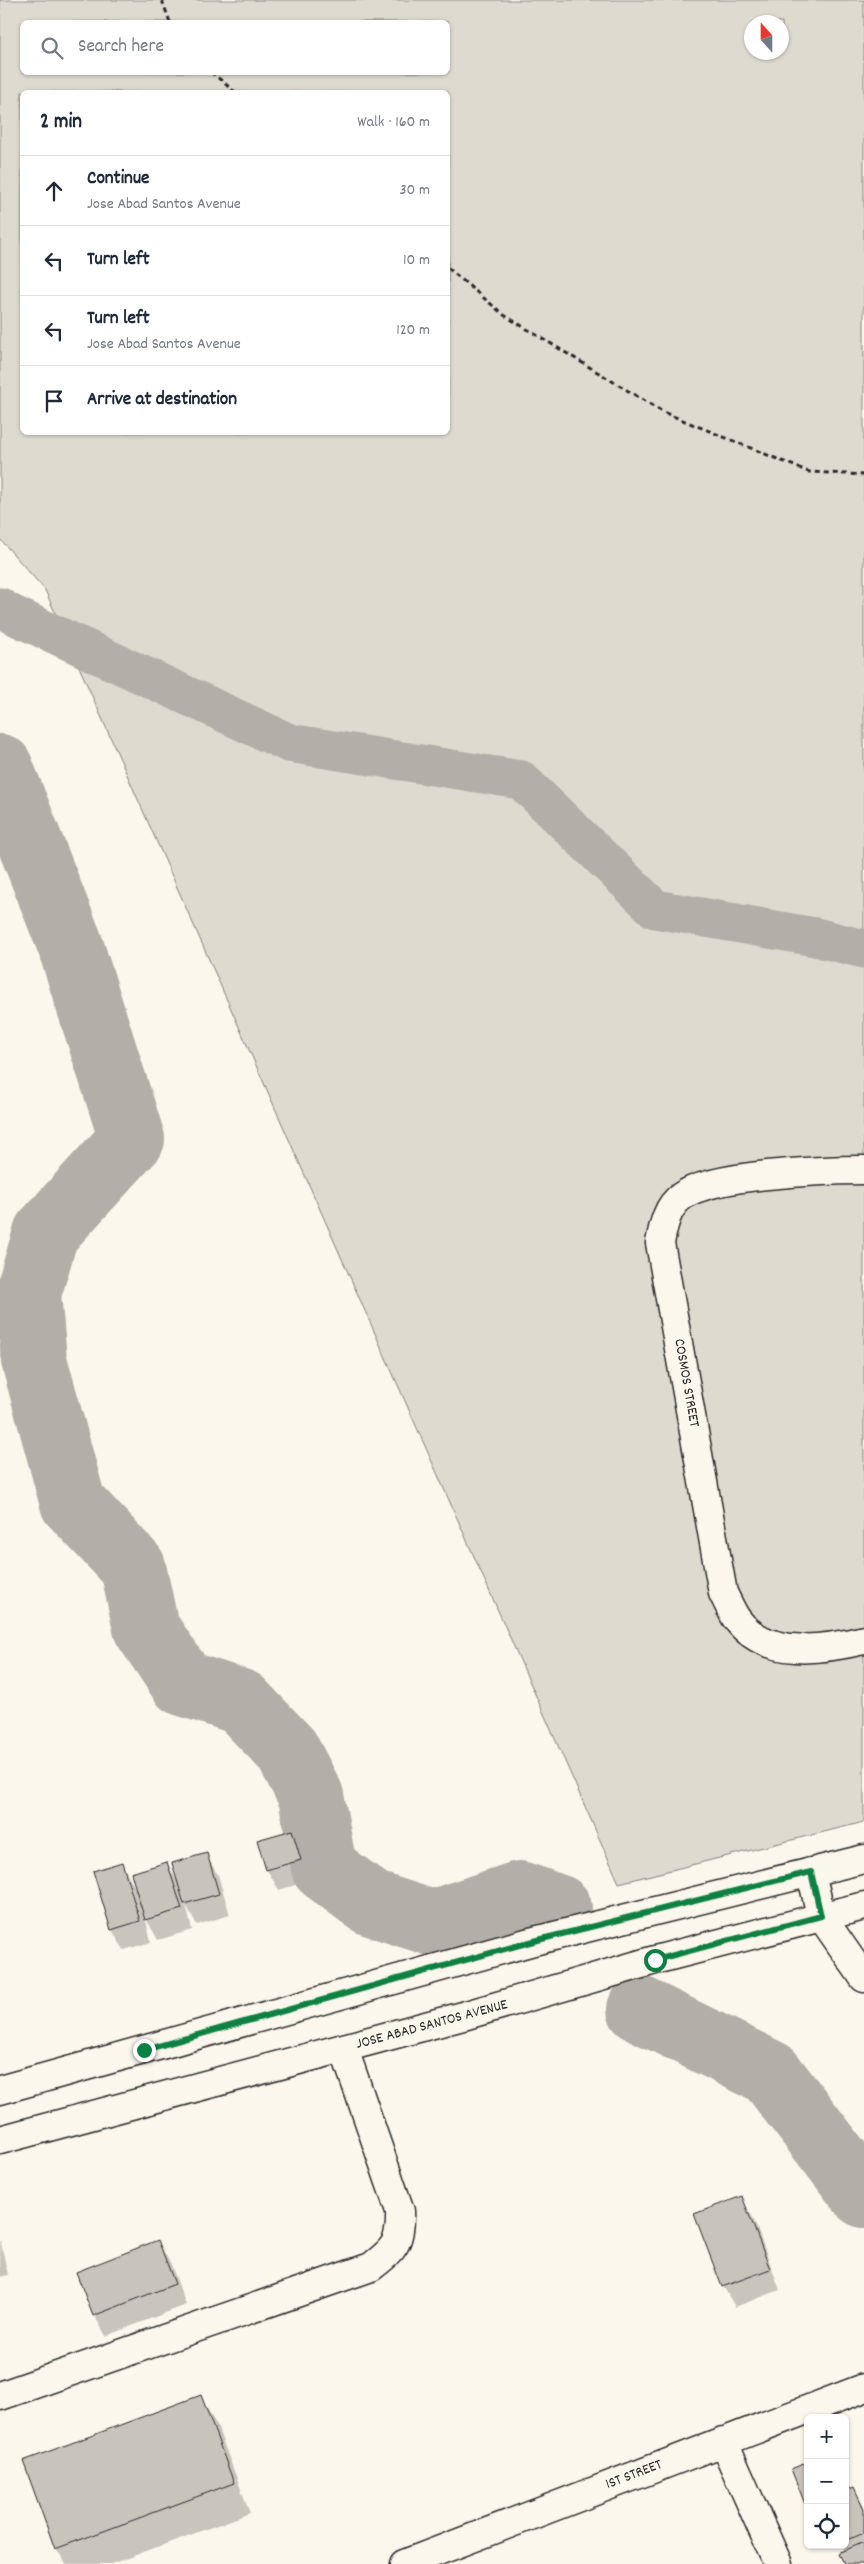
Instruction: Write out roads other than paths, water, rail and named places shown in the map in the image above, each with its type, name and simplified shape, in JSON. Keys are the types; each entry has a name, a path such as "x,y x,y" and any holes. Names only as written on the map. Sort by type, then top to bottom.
{"main road":[{"name":"COSMOS STREET","path":"864,1170 740,1179 702,1188 682,1196 671,1208 663,1225 660,1243 723,1593 736,1618 753,1635 772,1644 796,1649 832,1648 864,1640"},
{"path":"0,2090 530,1942 864,1859"},
{"path":"811,1872 821,1916 864,1978"},
{"name":"JOSE ABAD SANTOS AVENUE","path":"0,2140 344,2049 579,1984 655,1960 864,1906"},
{"path":"0,2396 371,2267 391,2252 401,2233 400,2211 344,2049"},
{"name":"1ST STREET","path":"404,2564 864,2388"},
{"path":"723,2441 778,2564"}],"waterway":[{"path":"0,607 11,614 289,743 521,780 655,909 815,937 864,949"},
{"path":"0,767 70,944 132,1139 46,1233 28,1294 34,1360 73,1503 133,1567 146,1628 183,1683 241,1702 287,1750 311,1796 324,1868 371,1903 432,1923 519,1894 559,1908"},
{"path":"640,2009 770,2073 864,2195"}]}
